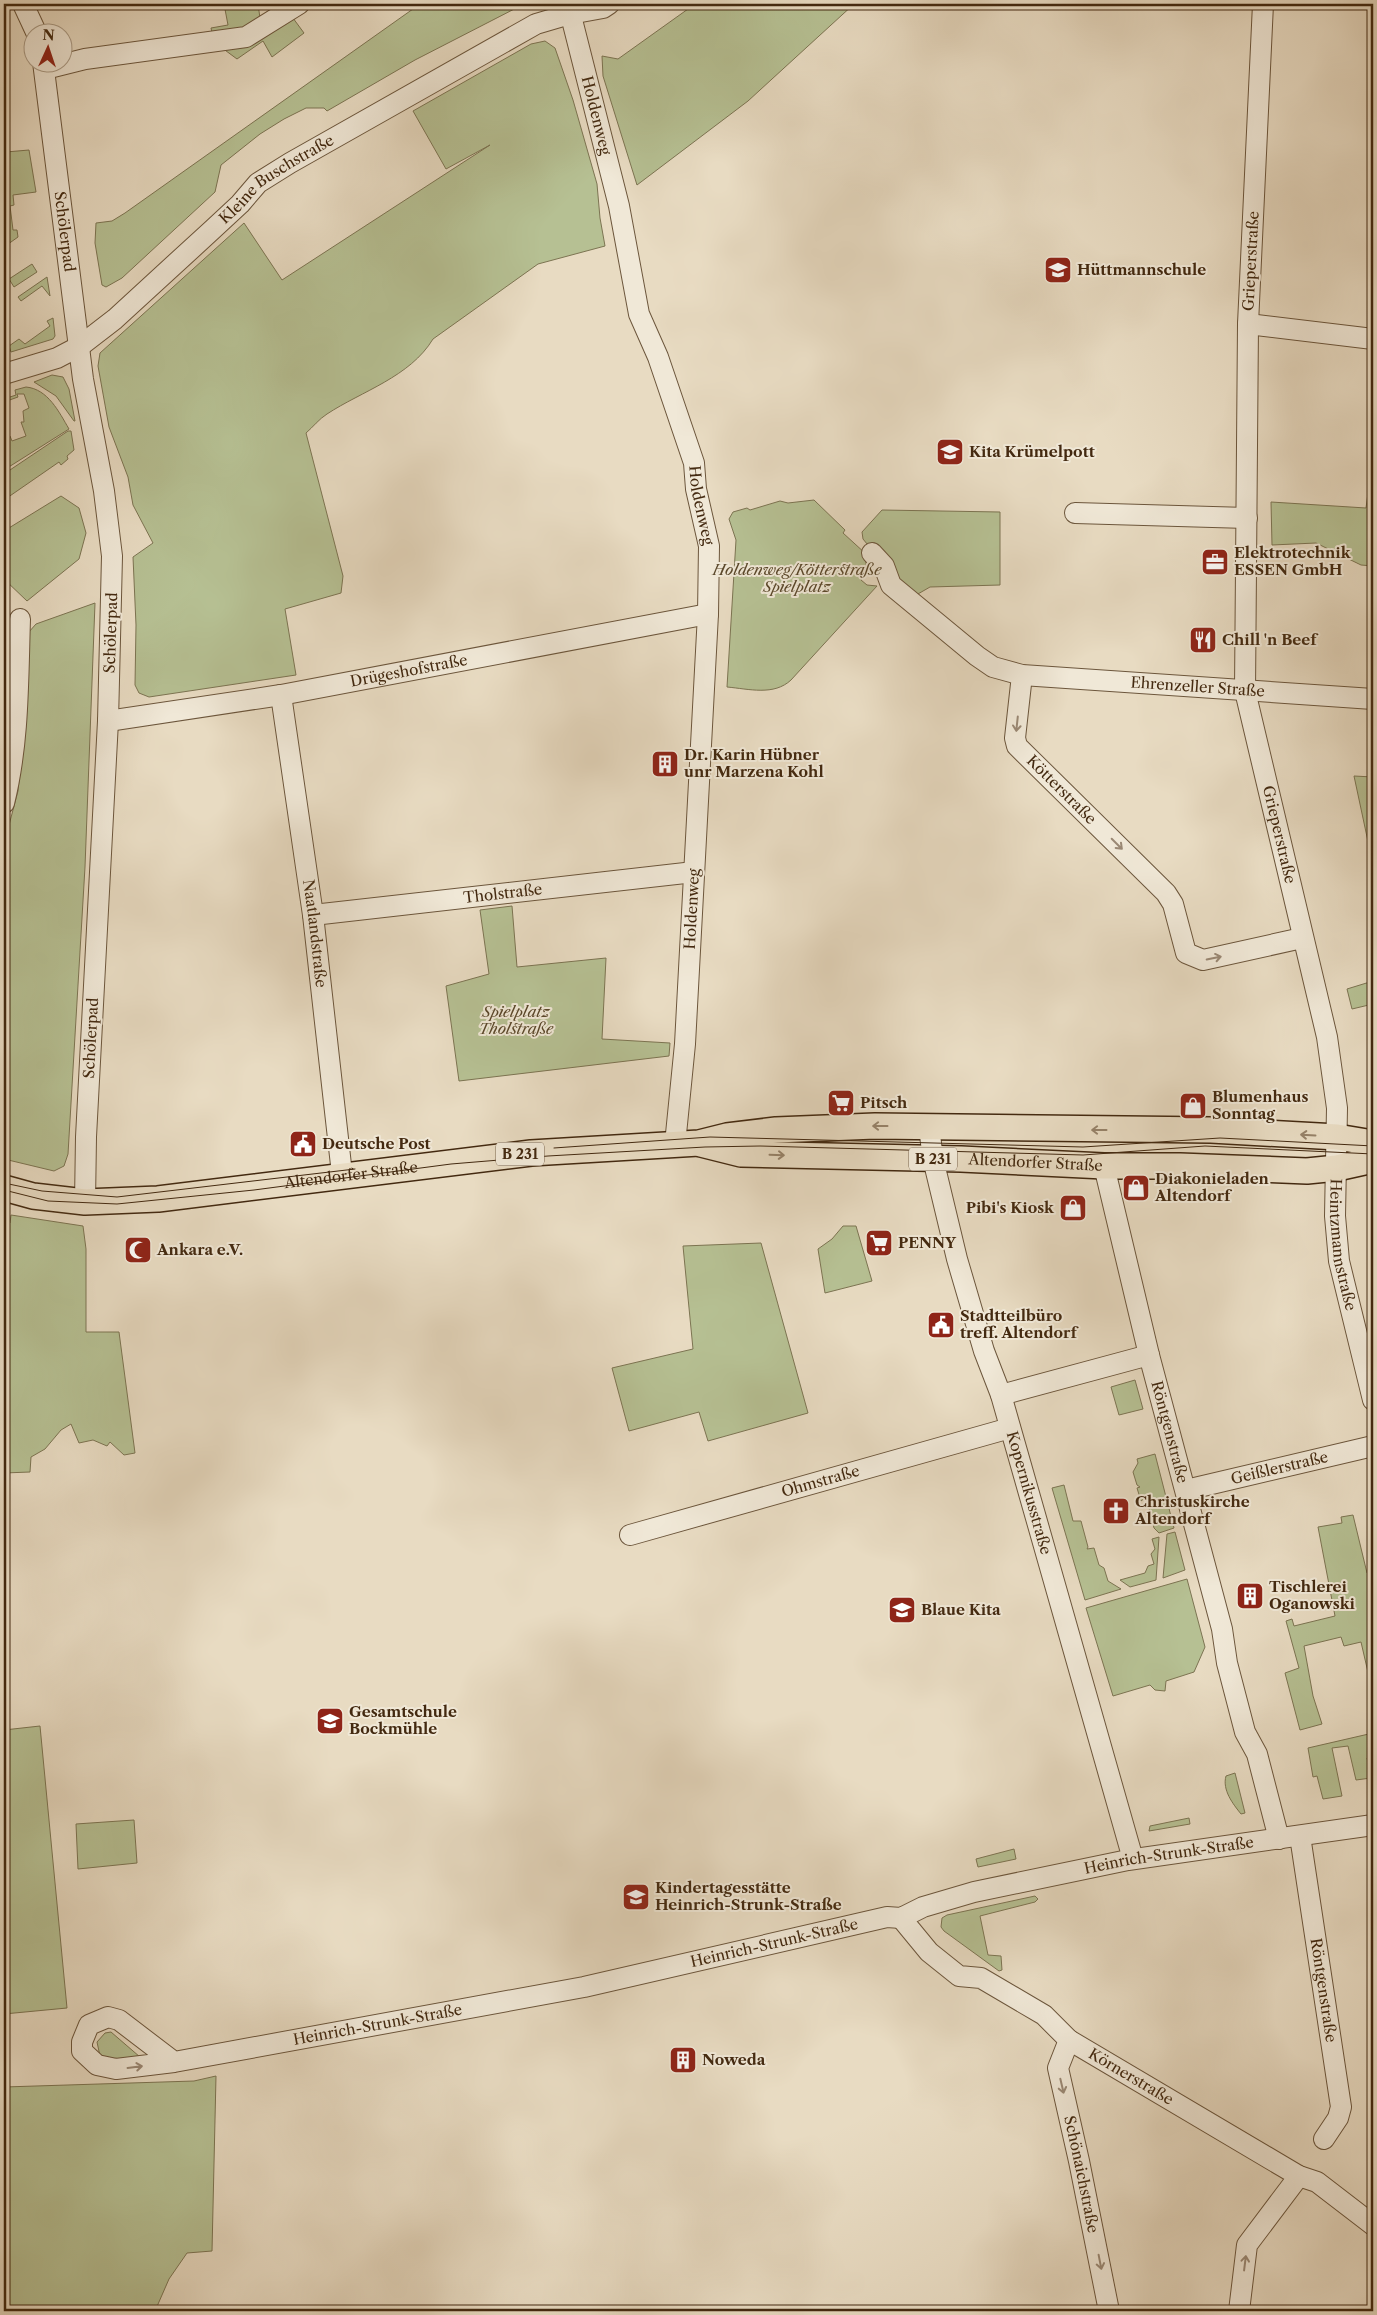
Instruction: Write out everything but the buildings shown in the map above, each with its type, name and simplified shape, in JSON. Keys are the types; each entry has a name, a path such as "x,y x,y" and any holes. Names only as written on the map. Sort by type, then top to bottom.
{"main road":[{"name":"Altendorfer Straße","path":"4,1188 33,1196 86,1202 167,1198 342,1174 531,1153 687,1144 741,1133 776,1130 875,1126 1202,1130 1337,1151 1373,1160"},
{"name":"Altendorfer Straße","path":"687,1144 741,1154 1307,1171 1337,1151 1373,1143"}],"street":[{"path":"23,4 31,22"},
{"name":"Schölerpad","path":"72,62 246,37 299,4"},
{"name":"Kleine Buschstraße","path":"4,374 57,358 80,346 115,319 212,230 258,183 290,163 536,24 569,9 603,8 609,4"},
{"name":"Grieperstraße","path":"1263,4 1248,324 1246,691 1302,938 1327,1037 1337,1108 1337,1151"},
{"name":"Holdenweg","path":"569,9 619,206 639,314 658,357 694,463 696,490 709,546 708,614 685,1044 687,1144"},
{"name":"Schölerpad","path":"45,72 87,402 112,542 113,592 108,721 86,1137 86,1202"},
{"path":"1248,324 1373,338"},
{"path":"1075,513 1247,518"},
{"path":"872,553 884,566 891,585 977,656 993,667 1022,675"},
{"name":"Drügeshofstraße","path":"108,721 280,695 708,614"},
{"path":"4,803 12,770 10,735 20,619"},
{"name":"Ehrenzeller Straße","path":"1022,675 1373,699"},
{"name":"Kötterstraße","path":"1022,675 1015,738 1017,746 1166,893 1173,904 1186,953 1203,960 1302,938"},
{"name":"Naatlandstraße","path":"280,695 313,915 342,1174"},
{"name":"Tholstraße","path":"313,915 694,872"},
{"name":"Kopernikusstraße","path":"929,1127 933,1159 940,1183 944,1212 984,1351 1001,1395 1133,1859"},
{"name":"Heintzmannstraße","path":"1337,1151 1335,1216 1339,1261 1373,1400"},
{"name":"Röntgenstraße","path":"1104,1166 1149,1355 1220,1623 1227,1663 1244,1732 1257,1754 1279,1839"},
{"path":"1001,1395 1149,1355"},
{"name":"Ohmstraße","path":"630,1536 1010,1428"},
{"name":"Geißlerstraße","path":"1186,1490 1373,1446"},
{"name":"Heinrich-Strunk-Straße","path":"174,2062 119,2020 108,2017 89,2025 82,2042 82,2051 97,2066 116,2069 174,2062 584,1987 887,1917 901,1918 923,1907 974,1892 1133,1859 1373,1825"},
{"name":"Röntgenstraße","path":"1300,1836 1341,2107 1338,2118 1324,2139"},
{"name":"Körnerstraße","path":"901,1918 929,1952 959,1976 981,1978 1044,2016 1069,2040 1299,2176 1317,2182 1373,2225"},
{"name":"Schönaichstraße","path":"1069,2040 1058,2068 1080,2161 1110,2311"},
{"path":"1239,2311 1247,2245 1299,2176"}],"green space":[{"path":"224,4 258,4 262,32 290,14 304,33 272,57 263,41 237,59 214,42 211,28 228,25"},
{"path":"420,4 524,4 415,60 327,111 324,108 306,108 260,134 221,165 215,192 122,278 106,287 102,285 95,243 96,223 112,221 125,213"},
{"path":"695,4 854,4 748,101 637,185 603,76 602,56 618,59"},
{"path":"545,41 555,48 573,100 597,184 605,246 538,264 433,339 412,364 327,414 306,433 343,576 341,593 285,609 296,675 149,697 139,693 135,685 136,625 133,557 153,543 133,505 128,477 109,427 98,366 100,353 244,223 282,280 490,145 446,169 413,111 531,44"},
{"path":"4,140 6,152 29,150 36,192 13,195 14,205 10,206 13,230 17,230 18,237 4,247"},
{"path":"32,264 37,272 14,287 9,279"},
{"path":"47,277 50,296 42,286 21,301 18,297"},
{"path":"53,318 55,336 53,339 11,352 9,346 19,339 25,344 50,326 47,321"},
{"path":"52,375 63,377 69,389 75,421 56,396 34,382"},
{"path":"26,387 41,392 47,397 69,429 4,470 4,440 10,436 12,441 26,436 21,422 24,422 23,411 29,408 24,394 17,394 18,397 4,402 4,399 16,395 15,390"},
{"path":"68,431 71,431 74,450 67,456 68,459 61,465 59,462 4,500 4,474"},
{"path":"1373,455 1373,566 1361,565 1316,543 1272,545 1271,502 1366,508"},
{"path":"61,496 79,508 86,533 79,559 27,601 4,579 4,531"},
{"name":"Holdenweg/Kötterstraße Spielplatz","path":"814,500 845,530 843,533 866,554 866,566 861,580 867,585 877,586 791,680 784,685 769,690 727,687 736,540 729,519 733,512 747,508 750,510 780,501 788,503"},
{"path":"882,510 1000,512 1000,585 930,587 911,598 863,539 862,532"},
{"path":"95,603 85,867 68,1154 64,1166 54,1171 4,1159 4,844 18,791 25,713 28,633 36,624"},
{"path":"1354,776 1373,777 1373,865"},
{"name":"Spielplatz Tholstraße","path":"512,906 517,967 606,958 602,1039 670,1043 669,1056 459,1081 446,986 489,974 480,910"},
{"path":"1373,981 1373,1004 1352,1009 1347,989"},
{"path":"11,1215 83,1226 86,1249 86,1332 119,1332 135,1453 124,1455 110,1442 107,1446 93,1440 79,1443 71,1424 61,1430 45,1449 31,1457 30,1472 4,1473 4,1221 10,1223"},
{"path":"843,1226 856,1226 872,1281 825,1293 818,1249 832,1239"},
{"path":"761,1243 808,1413 708,1441 699,1412 629,1431 612,1368 693,1349 683,1246"},
{"path":"1135,1380 1143,1409 1119,1415 1111,1387"},
{"path":"1155,1454 1174,1528 1159,1533 1154,1528 1147,1500 1145,1498 1141,1501 1137,1488 1140,1487 1137,1485 1133,1472 1138,1463 1137,1459"},
{"path":"1064,1485 1073,1521 1081,1521 1087,1549 1094,1548 1099,1565 1104,1568 1108,1581 1121,1589 1085,1600 1052,1488"},
{"path":"1353,1515 1367,1573 1371,1573 1373,1584 1373,1694 1361,1642 1344,1646 1341,1637 1304,1646 1313,1696 1322,1724 1300,1730 1285,1673 1299,1668 1286,1621 1292,1619 1294,1626 1335,1616 1318,1527 1342,1523 1341,1517"},
{"path":"1175,1532 1185,1570 1163,1578 1167,1534"},
{"path":"1159,1537 1156,1580 1130,1587 1120,1580 1145,1573 1148,1566 1154,1564 1151,1554 1155,1549 1152,1539"},
{"path":"1187,1579 1205,1647 1194,1672 1166,1681 1165,1691 1155,1690 1150,1685 1113,1696 1086,1608"},
{"path":"40,1726 67,2008 4,2014 4,1730"},
{"path":"1373,1733 1373,1757 1367,1758 1371,1778 1356,1780 1348,1746 1332,1748 1342,1796 1323,1799 1317,1776 1313,1777 1308,1748"},
{"path":"1235,1773 1245,1813 1241,1814 1227,1792 1225,1781 1226,1776"},
{"path":"1189,1818 1190,1824 1149,1831 1150,1826"},
{"path":"134,1820 137,1863 78,1869 76,1824"},
{"path":"1014,1849 1016,1859 978,1867 976,1859"},
{"path":"1035,1896 1038,1899 1035,1902 980,1916 988,1955 1001,1956 1002,1970 999,1971 941,1927 942,1918 947,1915"},
{"path":"111,2032 140,2057 126,2062 100,2056 97,2042 105,2033"},
{"path":"216,2076 212,2251 187,2253 169,2279 155,2311 4,2311 4,2087 194,2081"}],"tram line":[{"path":"554,1148 710,1137 1083,1147 1220,1138 1373,1146"},
{"path":"4,1190 48,1201 117,1204 254,1190 451,1164 548,1156 705,1147 760,1146 1083,1155 1205,1146 1373,1154"},
{"path":"4,1183 42,1191 117,1197 355,1169"}],"place":[{"name":"Hüttmannschule","path":"1058,270"},
{"name":"Kita Krümelpott","path":"950,452"},
{"name":"Elektrotechnik ESSEN GmbH","path":"1215,562"},
{"name":"Chill 'n Beef","path":"1203,640"},
{"name":"Dr. Karin Hübner unr Marzena Kohl","path":"665,764"},
{"name":"Pitsch","path":"841,1103"},
{"name":"Blumenhaus Sonntag","path":"1193,1106"},
{"name":"Deutsche Post","path":"303,1144"},
{"name":"Diakonieladen Altendorf","path":"1136,1188"},
{"name":"Pibi's Kiosk","path":"1073,1208"},
{"name":"PENNY","path":"879,1243"},
{"name":"Ankara e.V.","path":"138,1250"},
{"name":"Stadtteilbüro treff. Altendorf","path":"941,1325"},
{"name":"Christuskirche Altendorf","path":"1116,1511"},
{"name":"Tischlerei Oganowski","path":"1250,1596"},
{"name":"Blaue Kita","path":"902,1610"},
{"name":"Gesamtschule Bockmühle","path":"330,1721"},
{"name":"Kindertagesstätte Heinrich-Strunk-Straße","path":"636,1897"},
{"name":"Noweda","path":"683,2060"}]}
